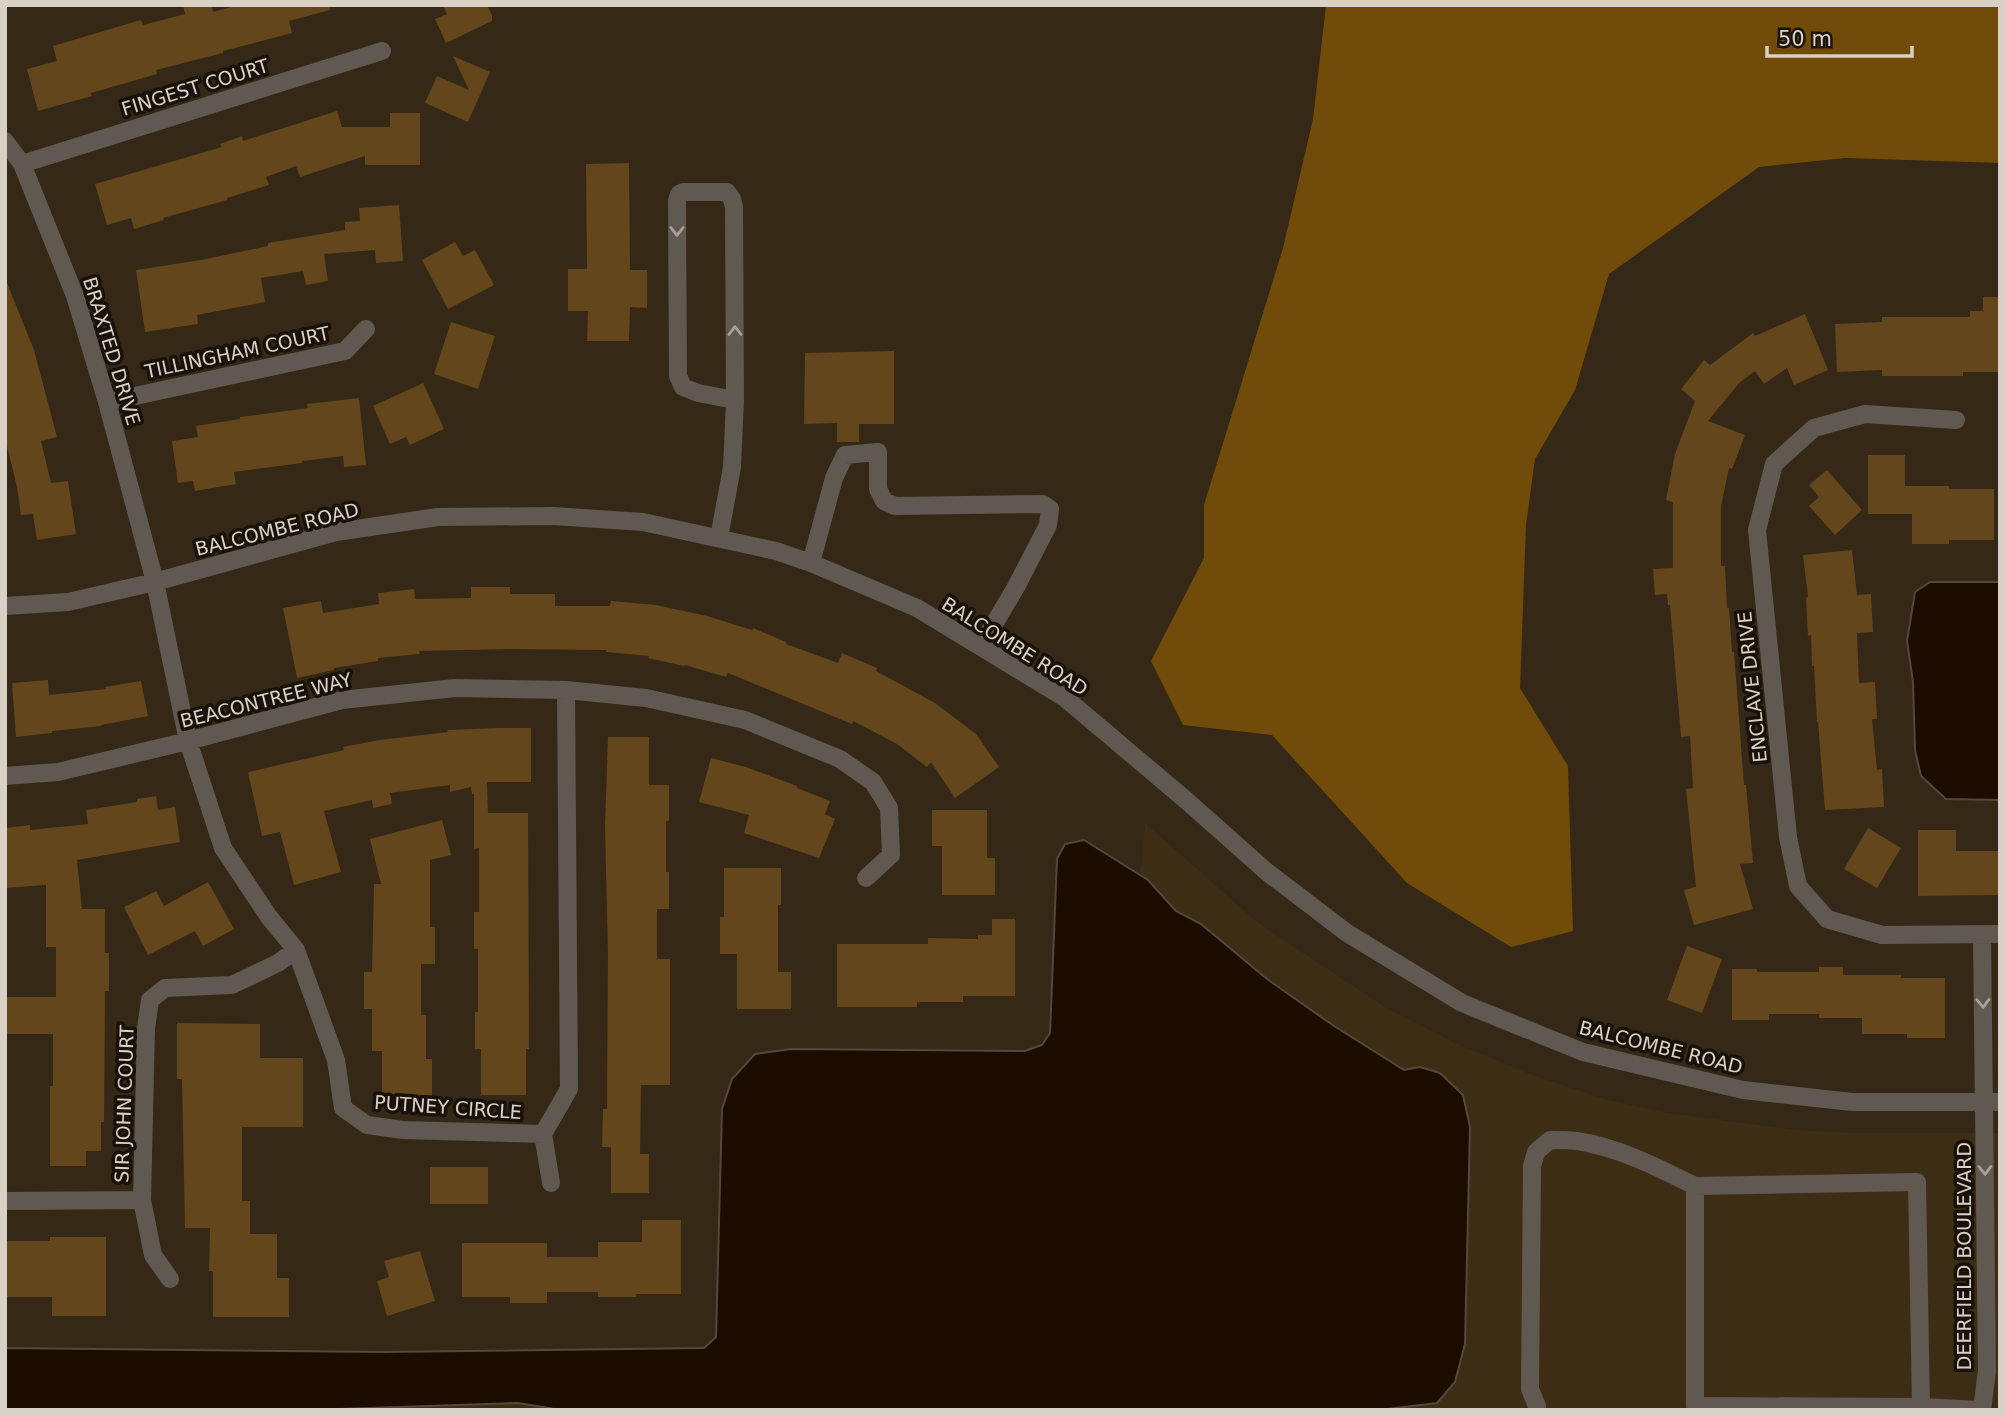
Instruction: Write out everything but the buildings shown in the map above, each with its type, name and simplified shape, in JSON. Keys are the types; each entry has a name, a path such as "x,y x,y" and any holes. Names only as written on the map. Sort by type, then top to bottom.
{"street":[{"name":"FINGEST COURT","path":"22,164 382,51"},
{"name":"BRAXTED DRIVE","path":"5,141 22,164 75,296 107,402 155,582"},
{"path":"719,538 732,467 735,400 734,207 727,192 683,192 679,194 677,201 678,376 683,387 690,391 735,400"},
{"name":"TILLINGHAM COURT","path":"107,402 345,351 366,329"},
{"name":"ENCLAVE DRIVE","path":"1956,420 1865,414 1814,428 1774,464 1757,530 1788,837 1798,886 1827,919 1882,935 1991,935"},
{"path":"811,563 834,478 845,455 878,452 878,489 884,501 895,506 1043,504 1050,509 1048,524 1016,587 981,646"},
{"name":"BALCOMBE ROAD","path":"5,606 68,602 155,582 336,532 439,517 553,516 643,522 776,551 917,608 1065,698 1267,872 1347,933 1462,1003 1583,1052 1743,1090 1852,1101 1992,1101"},
{"name":"PUTNEY CIRCLE","path":"155,582 188,741 223,848 269,917 296,950 336,1060 343,1108 367,1125 403,1130 544,1134 569,1089 566,690"},
{"name":"BEACONTREE WAY","path":"5,776 58,772 342,700 456,688 566,690 646,698 745,720 840,759 873,782 889,808 891,855 866,878"},
{"name":"DEERFIELD BOULEVARD","path":"1981,1410 1987,1371 1992,1101 1991,935"},
{"name":"SIR JOHN COURT","path":"170,1279 153,1255 142,1200 146,1028 150,1000 165,988 232,985 278,963 296,950"},
{"path":"544,1134 551,1183"},
{"path":"1537,1406 1530,1389 1532,1166 1536,1152 1550,1140 1577,1141 1610,1149 1669,1172 1695,1186 1917,1182 1921,1407"},
{"path":"1695,1186 1695,1406 1921,1407 1981,1410"},
{"path":"5,1201 142,1200"}],"shaded area":[{"path":"1326,5 2000,5 2000,163 1845,158 1759,167 1609,274 1575,390 1535,459 1526,525 1520,688 1568,766 1573,931 1511,947 1407,883 1272,735 1183,725 1151,661 1204,558 1204,505 1283,248 1313,119"},
{"path":"1930,582 2000,582 2000,800 1946,799 1921,776 1915,750 1913,682 1907,641 1915,592"},
{"path":"1145,823 1258,923 1388,1009 1459,1045 1532,1075 1604,1099 1667,1113 1797,1130 1851,1133 2000,1133 2000,1410 5,1410 5,1388 1094,1383"},
{"path":"1084,840 1148,880 1176,911 1201,924 1267,979 1334,1026 1404,1070 1420,1067 1440,1073 1463,1095 1470,1127 1465,1344 1455,1382 1437,1403 1379,1410 574,1410 518,1403 308,1410 5,1410 5,1348 384,1352 704,1348 716,1337 722,1109 732,1079 755,1054 791,1049 1025,1051 1042,1045 1050,1033 1057,859 1065,844"}]}
